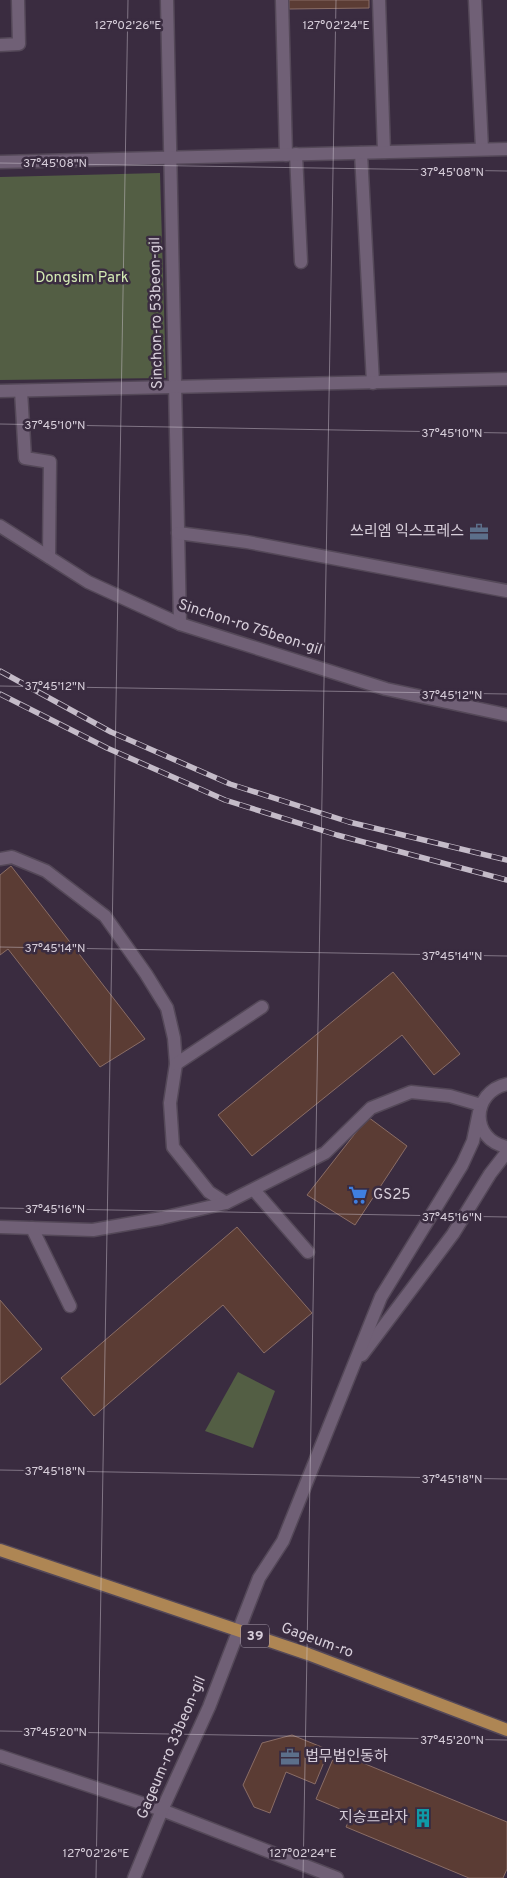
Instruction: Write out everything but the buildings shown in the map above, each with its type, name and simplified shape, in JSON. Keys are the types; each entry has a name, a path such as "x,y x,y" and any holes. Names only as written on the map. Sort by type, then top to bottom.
{"main road":[{"name":"Gageum-ro","path":"0,1550 160,1606 308,1654 507,1730"}],"street":[{"path":"0,45 19,44 18,0"},
{"name":"Sinchon-ro 53beon-gil","path":"167,0 180,624"},
{"path":"282,0 291,155 301,262"},
{"path":"379,0 384,152"},
{"path":"475,0 482,149"},
{"path":"0,162 507,149"},
{"path":"361,153 373,383"},
{"path":"0,391 507,379"},
{"path":"21,391 25,458 50,462 49,557"},
{"name":"Sinchon-ro 75beon-gil","path":"0,526 88,582 180,624 386,689 507,715"},
{"path":"178,533 247,542 507,591"},
{"path":"0,859 12,857 46,871 106,916 146,974 167,1008 174,1038 176,1064 170,1103 173,1147 209,1192 226,1203"},
{"path":"176,1064 262,1007"},
{"path":"352,1369 381,1297 462,1164 473,1141 480,1108 487,1095 495,1088 507,1084"},
{"path":"0,1227 93,1230 162,1218 226,1203 325,1153 371,1108 411,1092 450,1096 480,1108"},
{"path":"480,1108 480,1123 484,1132 500,1146 507,1147"},
{"path":"352,1369 453,1234 490,1174 507,1152"},
{"path":"254,1190 308,1252"},
{"path":"32,1228 70,1306"},
{"name":"Gageum-ro 33beon-gil","path":"134,1878 162,1810 209,1707 259,1578 282,1541 352,1369"},
{"path":"0,1756 162,1810 337,1878"}],"green space":[{"name":"Dongsim Park","path":"160,173 166,378 0,380 0,177"},
{"path":"238,1372 275,1391 253,1448 205,1431"}],"railway":[{"path":"0,671 111,732 230,784 349,822 507,860"},
{"path":"0,694 107,748 225,800 337,835 507,880"}],"place":[{"name":"쓰리엠 익스프레스","path":"479,532"},
{"name":"GS25","path":"358,1195"},
{"name":"법무법인동하","path":"290,1757"},
{"name":"지승프라자","path":"423,1818"}]}
